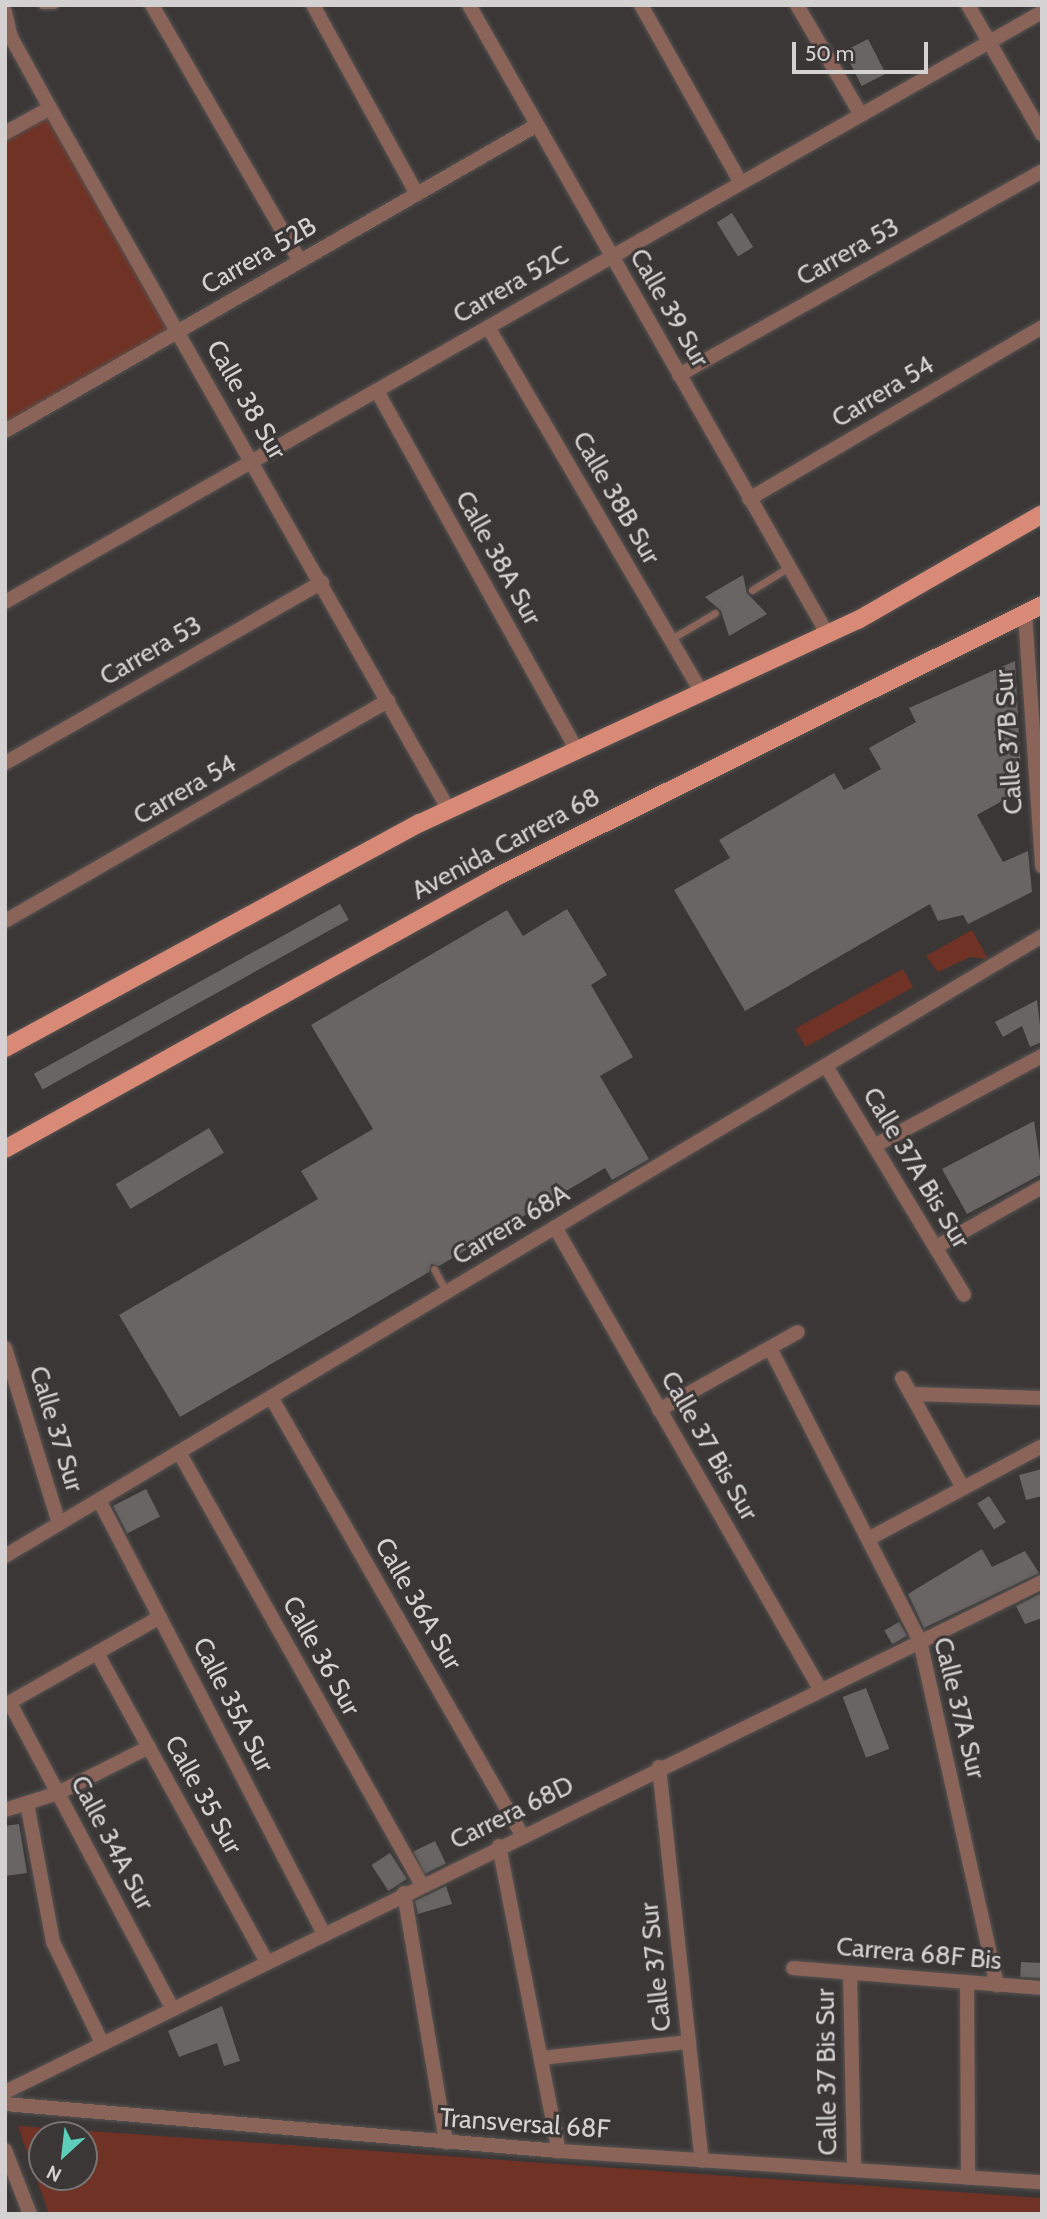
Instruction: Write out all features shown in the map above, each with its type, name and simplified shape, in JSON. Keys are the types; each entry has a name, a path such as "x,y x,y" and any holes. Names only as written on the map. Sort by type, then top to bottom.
{"main road":[{"name":"Avenida Carrera 68","path":"5,1048 449,810 828,635 1042,514"},
{"name":"Avenida Carrera 68","path":"5,1149 494,878 1042,605"}],"street":[{"path":"152,5 300,261"},
{"path":"313,5 417,194"},
{"name":"Calle 39 Sur","path":"469,5 828,635"},
{"path":"641,5 741,183"},
{"path":"797,5 861,115"},
{"path":"968,5 1042,134"},
{"name":"Calle 38 Sur","path":"5,12 10,37 322,582 449,810"},
{"name":"Carrera 52C","path":"5,602 1042,12"},
{"path":"5,133 50,108"},
{"name":"Carrera 52B","path":"5,431 537,125"},
{"name":"Carrera 53","path":"679,375 1042,171"},
{"name":"Calle 38B Sur","path":"488,327 702,693"},
{"name":"Carrera 54","path":"749,499 1042,327"},
{"name":"Calle 38A Sur","path":"377,391 577,750"},
{"name":"Carrera 53","path":"5,763 322,582"},
{"name":"Calle 37B Sur","path":"1025,614 1042,866"},
{"name":"Carrera 54","path":"5,921 388,701"},
{"name":"Carrera 68A","path":"5,1556 1042,936"},
{"path":"874,1146 1042,1056"},
{"name":"Calle 37A Bis Sur","path":"826,1066 964,1295"},
{"path":"936,1247 1042,1187"},
{"name":"Calle 37 Bis Sur","path":"555,1227 820,1689"},
{"path":"659,1410 798,1332"},
{"name":"Calle 37 Sur","path":"5,1348 59,1524"},
{"name":"Calle 37A Sur","path":"770,1348 870,1538 920,1641 997,1984"},
{"path":"902,1378 963,1488"},
{"path":"912,1394 1042,1398"},
{"name":"Calle 36A Sur","path":"271,1397 522,1835"},
{"path":"870,1538 1042,1446"},
{"name":"Calle 36 Sur","path":"179,1452 421,1884"},
{"name":"Calle 35A Sur","path":"99,1500 323,1932"},
{"name":"Carrera 68D","path":"5,2092 101,2041 1042,1582"},
{"path":"8,1704 160,1617"},
{"name":"Calle 35 Sur","path":"97,1653 266,1960"},
{"name":"Calle 34A Sur","path":"8,1704 171,2007"},
{"path":"5,1810 58,1793 149,1747"},
{"name":"Calle 37 Sur","path":"659,1768 702,2161"},
{"path":"27,1803 53,1942 101,2041"},
{"path":"499,1846 559,2151"},
{"path":"404,1893 446,2142"},
{"name":"Carrera 68F Bis","path":"793,1968 1042,1988"},
{"name":"Calle 37 Bis Sur","path":"850,1973 854,2170"},
{"path":"967,1982 968,2178"},
{"path":"541,2058 689,2042"},
{"name":"Transversal 68F","path":"5,2104 559,2151 1042,2182"},
{"path":"5,2150 30,2214"}],"lane":[{"path":"42,5 54,5"},
{"path":"752,590 789,567"},
{"path":"671,639 715,612"},
{"path":"434,1269 447,1292"}],"shaded area":[{"path":"49,112 171,330 5,428 5,136"},
{"path":"972,930 988,959 970,957 938,972 926,956"},
{"path":"903,969 913,987 806,1047 795,1029"},
{"path":"18,2126 28,2127 28,2154"},
{"path":"98,2132 1042,2198 1042,2214 49,2214 41,2191 98,2191"}],"building":[{"path":"868,39 886,74 862,86 844,51"},
{"path":"732,213 753,247 738,256 717,223"},
{"path":"743,575 747,593 767,614 729,636 721,611 705,597"},
{"path":"1015,661 1022,790 977,815 1003,862 1028,851 1032,892 968,924 963,915 938,921 930,904 745,1011 674,890 730,858 719,840 834,773 844,790 881,769 869,748 916,722 909,708"},
{"path":"340,904 349,920 43,1089 34,1074"},
{"path":"567,909 607,975 591,985 633,1057 600,1076 649,1159 612,1180 605,1168 439,1266 431,1264 429,1272 180,1417 119,1315 318,1199 301,1171 373,1129 311,1025 507,910 523,936"},
{"path":"1037,1000 1042,1042 1030,1047 1022,1026 1003,1037 995,1022"},
{"path":"1034,1121 1042,1174 967,1214 942,1169"},
{"path":"209,1128 224,1153 131,1209 116,1184"},
{"path":"1042,1469 1042,1496 1026,1500 1019,1475"},
{"path":"146,1489 160,1517 127,1533 113,1506"},
{"path":"989,1496 1006,1522 994,1530 977,1504"},
{"path":"982,1549 992,1567 1025,1551 1039,1573 924,1628 908,1594"},
{"path":"1042,1593 1042,1618 1025,1624 1016,1606"},
{"path":"899,1622 907,1636 892,1644 884,1630"},
{"path":"866,1688 889,1749 866,1758 843,1697"},
{"path":"19,1824 27,1873 5,1876 5,1826"},
{"path":"435,1841 446,1863 424,1874 413,1852"},
{"path":"390,1853 407,1879 388,1891 372,1865"},
{"path":"446,1886 452,1904 418,1914 415,1901"},
{"path":"1021,1962 1042,1963 1041,1978 1020,1977"},
{"path":"222,2006 240,2061 224,2066 217,2043 179,2057 168,2031"}]}
